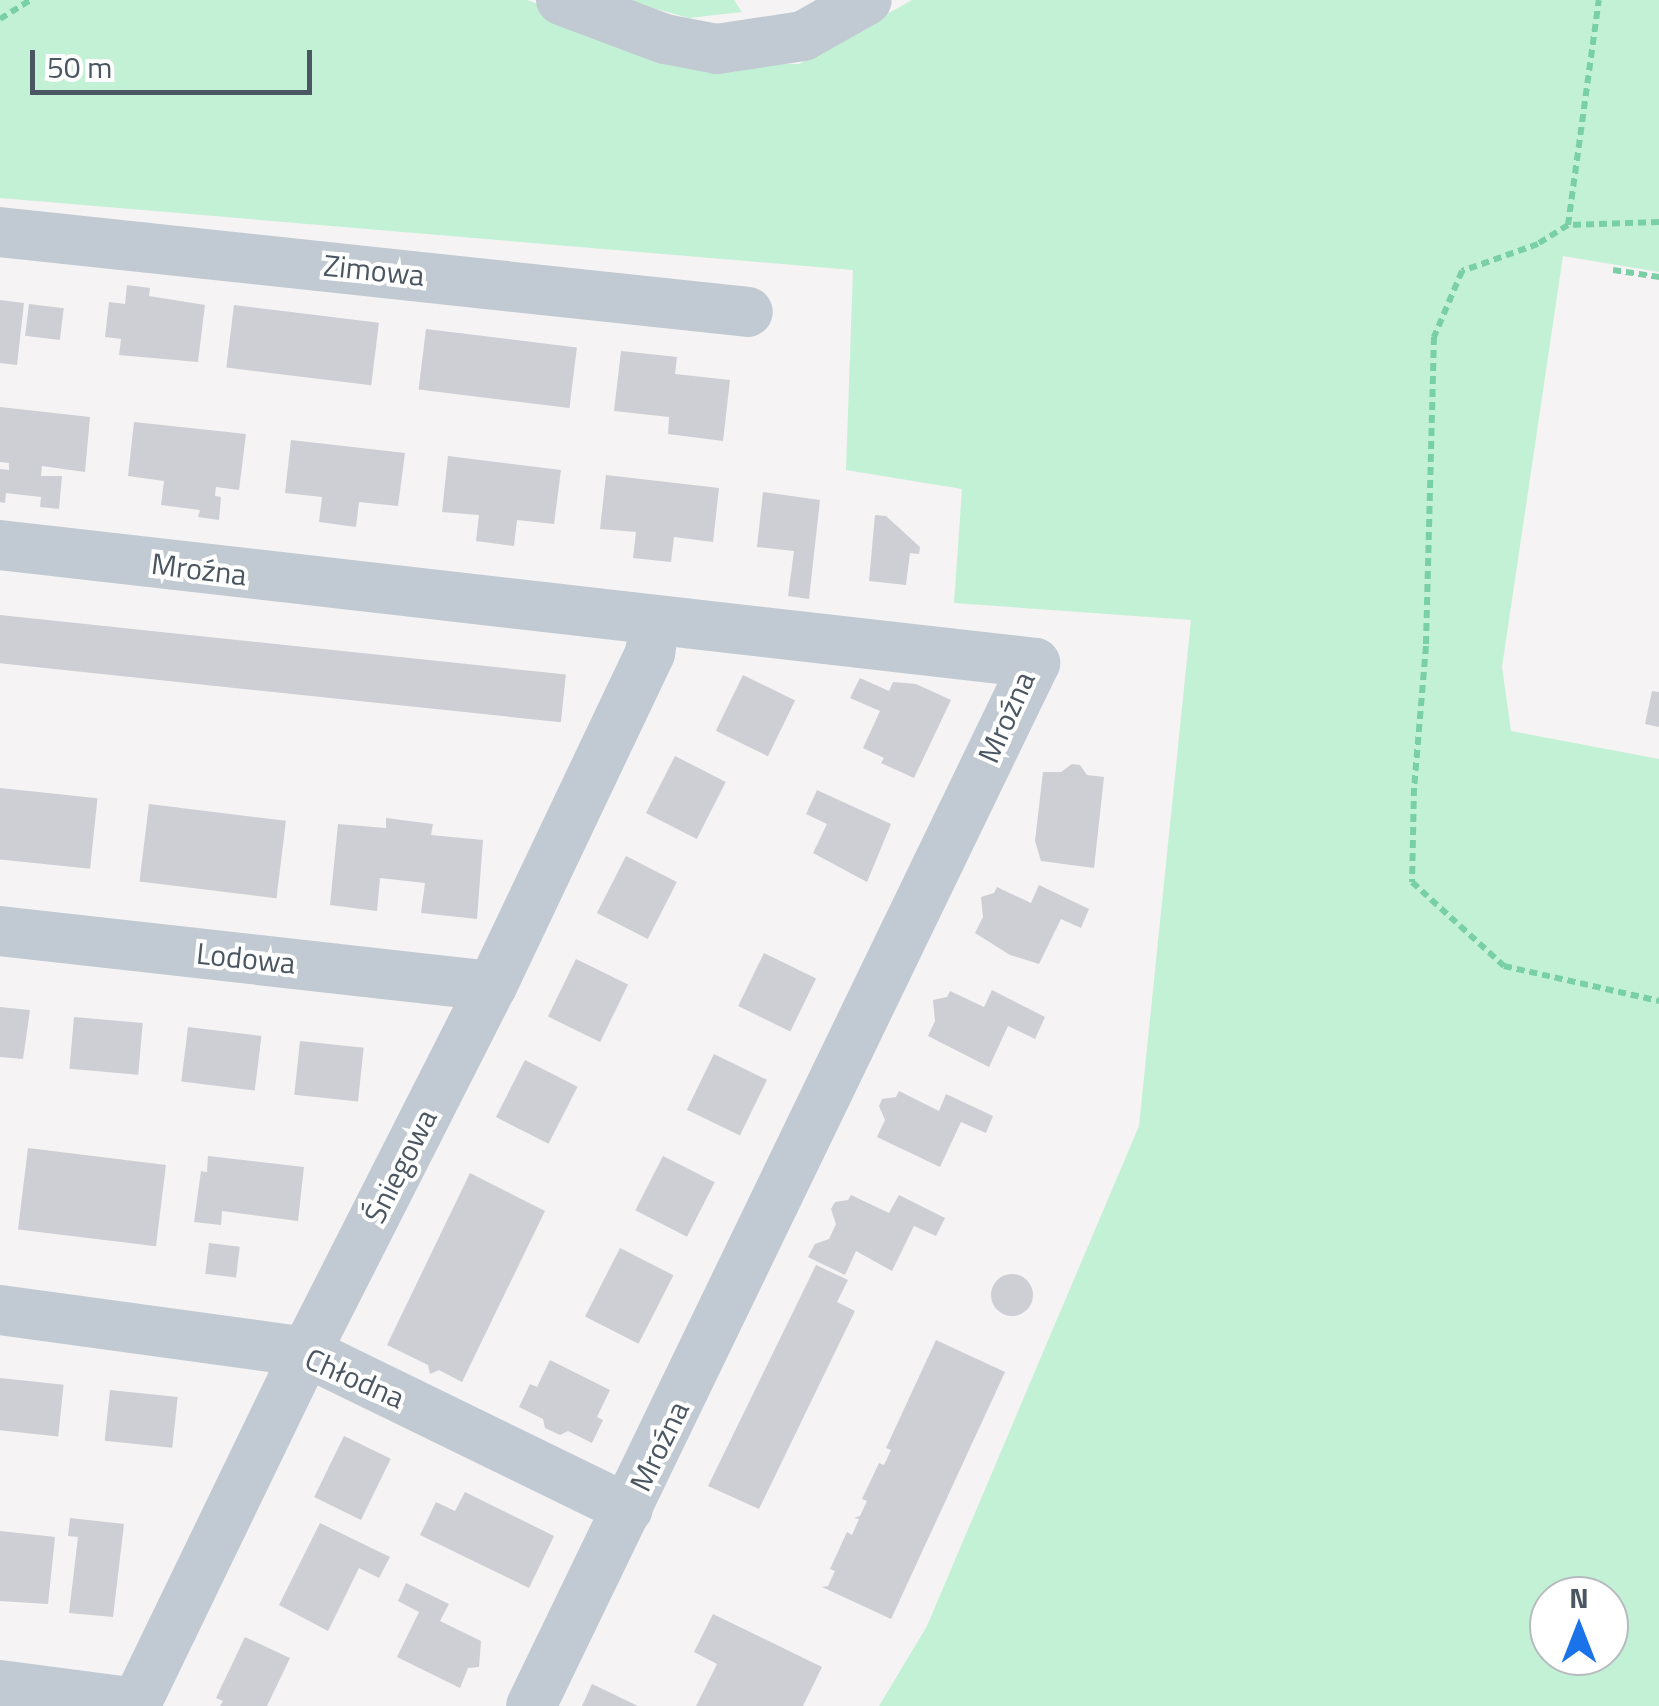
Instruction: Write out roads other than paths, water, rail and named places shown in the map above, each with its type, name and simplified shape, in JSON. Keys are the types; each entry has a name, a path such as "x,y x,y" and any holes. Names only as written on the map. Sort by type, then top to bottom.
{"street":[{"path":"561,0 664,39 716,49 803,36 867,0"},
{"name":"Zimowa","path":"0,232 748,312"},
{"name":"Mroźna","path":"0,545 655,623 1034,663 531,1706"},
{"name":"Śniegowa","path":"136,1704 306,1352 492,986 650,653 655,623"},
{"name":"Lodowa","path":"0,931 492,986"},
{"name":"Chłodna","path":"0,1310 306,1352 628,1510"},
{"path":"0,1685 136,1704"}]}
